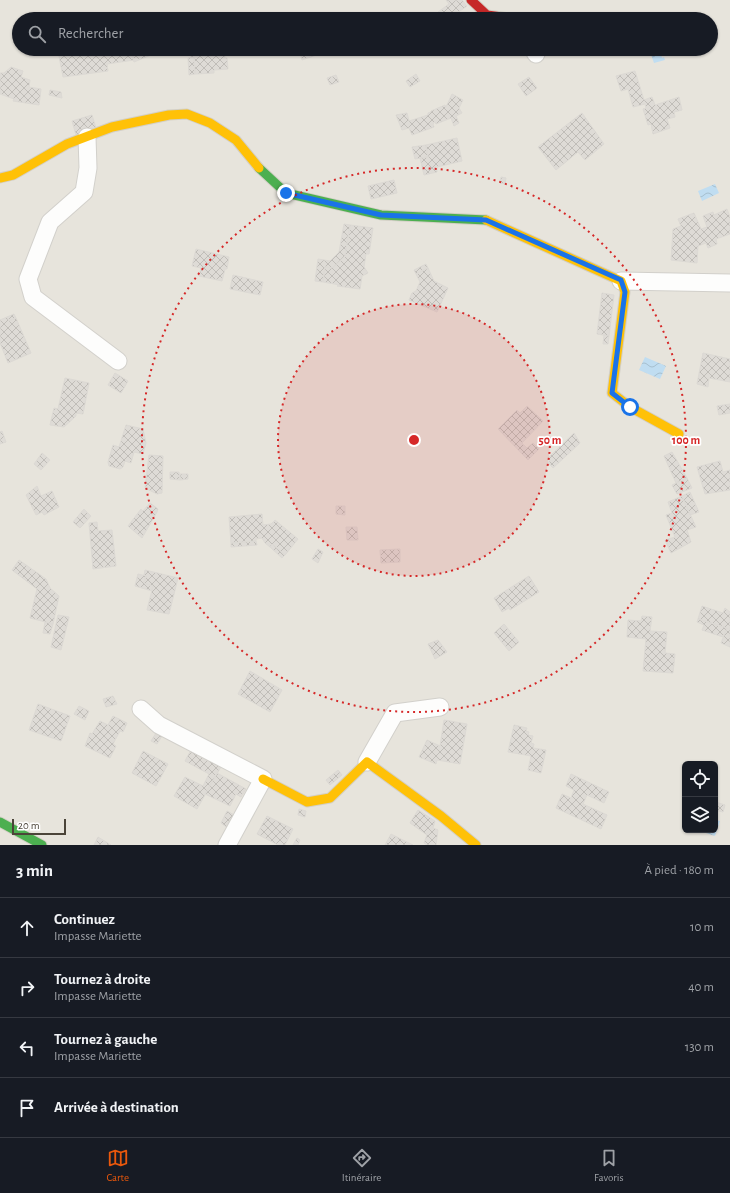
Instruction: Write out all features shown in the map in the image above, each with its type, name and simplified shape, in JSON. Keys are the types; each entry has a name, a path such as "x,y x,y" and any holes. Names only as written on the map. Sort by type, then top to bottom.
{"street":[{"path":"471,0 484,12"},
{"path":"0,178 13,175 67,144 112,127 169,115 187,114 210,123 236,140 257,166 286,193 381,215 486,220 621,280 730,283"},
{"path":"86,137 88,168 84,192 50,222 28,279 33,296 118,361"},
{"path":"621,280 625,292 612,393 630,407 679,434"},
{"path":"141,709 159,725 307,802 330,798 367,762 395,713 440,707"},
{"path":"367,762 440,816 476,845"},
{"path":"227,845 263,780"},
{"path":"0,822 42,845"}],"shaded area":[{"path":"0,0 730,0 730,845 0,845"}],"water":[{"path":"652,56 664,57 665,60 654,63"},
{"path":"715,184 719,193 702,201 698,191"},
{"path":"645,357 666,366 660,379 639,370"},
{"path":"706,833 716,833 715,836"}],"building":[{"path":"446,0 462,0 467,6 458,12 438,12 449,4"},
{"path":"59,56 133,56 134,60 107,64 108,71 63,77"},
{"path":"132,56 149,56 134,62"},
{"path":"191,56 225,56 225,58 227,58 228,69 214,70 214,73 195,74 194,57 191,58"},
{"path":"301,56 314,56 302,60"},
{"path":"194,57 195,74 189,75 188,58"},
{"path":"11,67 23,71 21,77 30,80 29,87 41,89 39,105 13,101 14,99 0,94 0,73 4,73"},
{"path":"635,71 644,100 652,97 655,105 679,97 682,110 674,112 675,117 667,119 670,128 653,134 651,124 648,125 643,109 646,108 645,104 633,107 628,89 621,91 616,76"},
{"path":"416,74 420,81 410,87 406,81"},
{"path":"336,75 339,82 330,85 327,78"},
{"path":"529,77 537,88 526,96 518,84"},
{"path":"50,90 61,92 62,98 49,95"},
{"path":"452,94 463,100 459,108 462,113 456,116 459,123 454,126 451,118 436,124 435,122 433,124 434,127 412,135 409,128 402,130 396,115 407,113 409,121 428,115 431,111 445,105 446,107"},
{"path":"582,113 604,144 585,160 578,152 556,170 538,147"},
{"path":"92,115 96,128 76,135 72,121"},
{"path":"457,138 462,161 437,167 437,172 424,175 420,158 428,157 426,145"},
{"path":"426,145 428,157 415,159 412,147"},
{"path":"501,177 506,178 505,184 500,183"},
{"path":"394,180 397,193 371,199 368,186"},
{"path":"727,209 730,217 730,234 716,239 717,244 708,248 706,243 698,246 697,263 671,260 673,229 681,226 678,219 694,213 701,229 707,227 703,216 713,212 714,215"},
{"path":"344,224 350,225 345,256 332,268 325,267 323,282 315,281 318,259 330,261 339,252"},
{"path":"350,225 373,228 369,254 366,254 364,267 368,273 362,276 360,289 337,286 340,285 323,282 325,267 332,268 345,256"},
{"path":"196,249 229,257 227,269 225,269 222,281 199,276 201,268 192,266"},
{"path":"426,264 428,268 416,274 414,270"},
{"path":"428,268 434,281 448,288 437,312 409,300 412,293 416,291 420,282 416,274"},
{"path":"233,275 263,282 260,295 230,289"},
{"path":"602,293 614,295 609,336 597,334"},
{"path":"14,314 16,318 9,321 7,317"},
{"path":"7,317 9,321 16,318 31,353 8,363 0,343 0,320"},
{"path":"604,335 609,336 608,344 603,344"},
{"path":"703,353 730,359 730,382 709,378 708,387 697,384"},
{"path":"115,373 128,381 121,393 108,385"},
{"path":"65,378 89,383 83,414 76,413 76,416 64,427 50,425 54,408 58,409"},
{"path":"730,404 730,413 719,415 717,406"},
{"path":"527,406 543,421 522,443 527,448 533,443 539,449 528,460 498,429 517,410 520,413"},
{"path":"126,425 143,429 146,443 143,454 134,452 131,463 125,461 123,467 120,469 109,466 108,462 113,445 119,447"},
{"path":"2,431 6,442 0,444 0,432"},
{"path":"574,433 580,443 553,468 548,463 550,460 548,458"},
{"path":"672,452 687,478 676,483 664,456"},
{"path":"42,453 50,460 41,470 34,464"},
{"path":"149,455 163,456 162,493 157,494 145,488"},
{"path":"720,461 723,472 730,470 730,490 705,494 697,467"},
{"path":"170,472 179,472 180,480 170,479"},
{"path":"180,474 188,474 188,479 180,480"},
{"path":"687,478 692,488 677,494 672,485"},
{"path":"37,486 41,496 52,491 59,507 44,515 42,512 36,515 26,495"},
{"path":"690,492 699,512 690,515 682,496"},
{"path":"682,496 696,527 687,530 691,542 671,553 665,540 675,537 666,515 672,513 668,502"},
{"path":"150,503 158,509 142,538 128,526 141,509 143,511"},
{"path":"336,506 345,506 345,515 336,514"},
{"path":"84,509 91,516 80,528 73,522"},
{"path":"262,514 263,525 271,524 275,520 298,539 285,555 272,544 270,547 262,538 256,539 256,541 231,543 229,517"},
{"path":"97,522 98,531 112,530 116,566 93,569 89,523"},
{"path":"346,527 357,527 358,540 347,540"},
{"path":"256,541 257,545 231,547 231,543"},
{"path":"272,544 285,555 282,558 270,547"},
{"path":"318,549 323,552 318,563 312,559"},
{"path":"400,549 400,562 381,563 380,550"},
{"path":"19,560 46,579 50,588 59,596 53,624 30,618 37,589 12,570"},
{"path":"145,570 178,578 169,614 147,610 153,586 144,583 146,576 144,575"},
{"path":"138,574 146,576 144,583 153,586 152,591 135,586"},
{"path":"529,576 539,592 510,610 509,608 502,612 494,598"},
{"path":"702,606 723,613 725,608 730,612 730,647 721,643 727,628 698,619"},
{"path":"58,615 69,617 61,650 51,647"},
{"path":"642,616 652,617 650,631 667,632 665,653 675,654 673,673 643,671 646,639 627,637 628,620 641,621"},
{"path":"698,619 727,628 723,637 702,630 704,625 697,622"},
{"path":"45,622 53,624 50,634 43,633"},
{"path":"504,624 519,642 509,651 494,633"},
{"path":"438,640 447,652 435,659 428,644"},
{"path":"250,671 282,690 270,712 238,694"},
{"path":"113,696 117,704 106,707 103,699"},
{"path":"38,704 70,716 61,741 29,730"},
{"path":"79,706 89,711 85,720 74,714"},
{"path":"113,716 127,723 123,732 120,731 113,744 116,746 110,758 85,746 90,733 92,734 100,721 108,725"},
{"path":"444,720 467,724 460,764 437,760 436,764 419,757 427,740 440,746"},
{"path":"514,725 527,728 526,731 529,732 528,735 533,736 531,743 534,744 533,748 546,750 541,773 528,770 531,756 508,752"},
{"path":"156,733 162,736 157,744 151,741"},
{"path":"191,750 222,765 197,809 174,796 185,777 203,786 209,774 185,761"},
{"path":"143,751 168,764 156,786 132,773"},
{"path":"338,770 342,775 330,785 326,780"},
{"path":"217,773 246,789 241,797 236,794 230,806 205,794"},
{"path":"571,774 609,792 604,803 587,795 583,804 607,815 601,829 556,808 562,794 571,798 574,790 566,786"},
{"path":"718,803 725,805 723,812 718,811"},
{"path":"299,809 306,811 305,817 298,815"},
{"path":"418,810 435,821 433,828 438,830 436,845 427,845 424,843 427,835 410,823"},
{"path":"227,811 236,816 229,829 221,823"},
{"path":"267,816 293,829 285,845 278,845 257,834"},
{"path":"391,834 413,845 385,845"},
{"path":"98,837 111,845 94,845"},
{"path":"297,838 300,840 298,845 293,845"}],"traffic: fast":[{"path":"259,168 286,193 381,215 486,220"},
{"path":"0,822 42,845"}],"traffic: slow":[{"path":"0,178 13,175 67,144 112,127 169,115 187,114 210,123 236,140 259,168"},
{"path":"486,220 621,281 625,292 612,393 630,407 679,434"},
{"path":"263,779 307,802 330,798 367,762 441,816 476,845"}],"traffic: jam":[{"path":"471,0 484,12"}],"route":[{"path":"286,193 381,215 486,220 621,280 625,292 612,393 630,407"}]}
